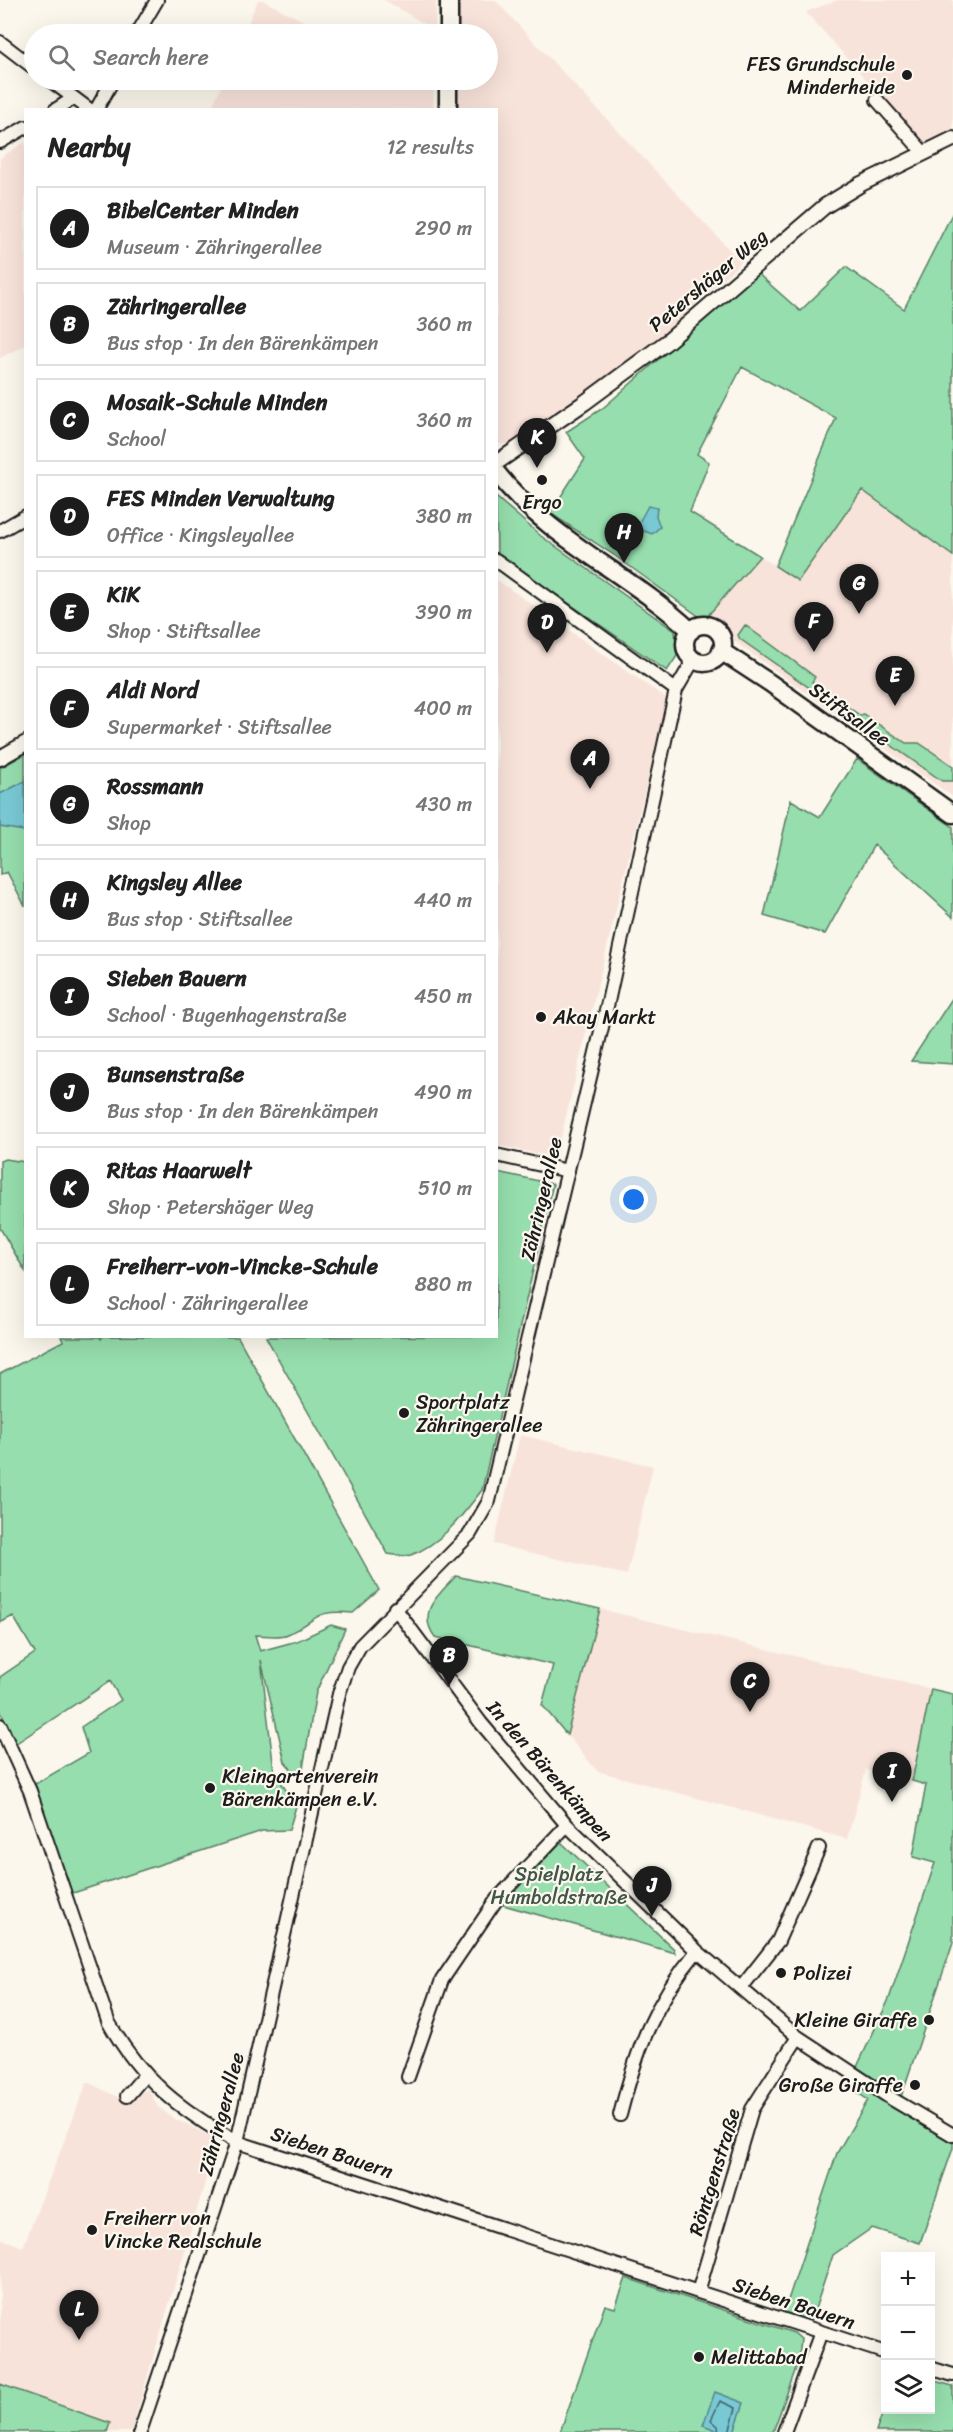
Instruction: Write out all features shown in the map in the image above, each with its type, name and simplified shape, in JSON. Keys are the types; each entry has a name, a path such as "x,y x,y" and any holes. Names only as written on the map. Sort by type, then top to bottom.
{"main road":[{"path":"449,0 449,24"},
{"path":"448,90 448,108"},
{"path":"498,474 522,503 553,530 691,631"},
{"path":"700,625 716,629 723,639 722,651 710,662 694,659 686,646 691,631 700,625"},
{"name":"Stiftsallee","path":"722,651 953,814"}],"street":[{"path":"143,24 156,0"},
{"path":"0,42 24,60"},
{"path":"63,90 87,108"},
{"path":"97,108 107,90"},
{"path":"58,108 74,98"},
{"path":"877,100 923,152"},
{"path":"0,142 24,128"},
{"name":"Petershäger Weg","path":"498,462 590,400 668,341 825,206 861,184 953,139"},
{"path":"0,531 24,517"},
{"path":"498,561 676,690"},
{"name":"Zähringerallee","path":"140,2432 237,2142 339,1694 348,1667 360,1646 470,1534 489,1501 568,1171 676,690 694,659"},
{"path":"0,758 24,744"},
{"path":"498,1155 568,1171"},
{"name":"In den Bärenkämpen","path":"395,1608 481,1723 567,1825 697,1952 798,2037 892,2099 953,2135"},
{"name":"Sieben Bauern","path":"0,1725 30,1791 108,2021 124,2050 145,2075 177,2105 237,2142 881,2352"},
{"path":"408,2077 442,1980 497,1899 567,1825"},
{"path":"741,1988 778,1941 819,1848"},
{"path":"620,2115 635,2055 650,2022 666,1991 697,1952"},
{"name":"Röntgenstraße","path":"698,2292 752,2109 798,2037"},
{"path":"127,2096 145,2075"},
{"path":"783,2432 821,2332"},
{"path":"935,2370 953,2375"}],"shaded area":[{"path":"258,0 262,0 309,24 247,24"},
{"path":"384,0 436,0 435,24 425,24"},
{"path":"455,0 495,0 741,262 638,358 514,444 498,444 498,108 456,108 455,90 498,90 498,24 455,24"},
{"name":"FES Grundschule Minderheide","path":"838,0 953,0 953,137 927,148 806,12"},
{"path":"220,90 434,90 433,108 211,108"},
{"path":"24,143 24,346 0,358 0,158"},
{"path":"862,490 953,556 953,797 704,620 760,556 798,581"},
{"path":"498,581 667,699 556,1158 498,1145"},
{"path":"520,1435 653,1466 627,1575 494,1544"},
{"path":"600,1609 931,1689 912,1781 866,1770 847,1839 597,1771 567,1735"},
{"path":"87,2082 126,2101 148,2089 158,2107 176,2120 192,2126 217,2142 131,2432 0,2432 0,2238 23,2247"}],"green space":[{"path":"953,212 953,556 862,490 798,581 775,566 836,418 742,367 697,454 709,462 690,512 760,556 704,620 614,555 550,513 585,459 566,432 603,408 757,273 800,311 846,267 904,309"},
{"path":"498,499 541,536 675,631 677,656 667,671 498,555"},
{"path":"745,625 815,677 812,682 861,716 863,714 906,743 919,743 953,766 953,781 942,781 740,639 738,635"},
{"path":"24,755 24,904 7,872 0,875 0,768"},
{"path":"857,759 953,827 953,917 874,845 825,934 764,916 791,800 820,817"},
{"path":"953,997 953,1064 911,1061"},
{"path":"5,1159 24,1162 24,1269 0,1228 0,1161"},
{"name":"Sportplatz Zähringerallee","path":"498,1172 553,1184 482,1490 451,1527 433,1544 411,1555 388,1554 267,1338 498,1338"},
{"path":"62,1338 239,1338 379,1590 353,1613 323,1614 284,1635 255,1635 260,1651 297,1641 331,1625 345,1629 316,1692 301,1780 285,1762 261,1660 274,1771 296,1806 289,1830 262,1831 70,1894 35,1784 89,1753 81,1727 121,1700 110,1681 15,1744 0,1710 0,1677 35,1653 13,1616 0,1623 0,1374 63,1341"},
{"path":"456,1576 600,1609 567,1735 542,1705 553,1665 435,1637 430,1628 429,1611 437,1597"},
{"path":"931,1689 953,1694 953,1943 897,2109 953,2141 953,2148 920,2243 872,2228 833,2255 811,2321 784,2312 837,2153 868,2100 848,2086 889,1999 935,1863 913,1857 926,1785 912,1781"},
{"name":"Spielplatz Humboldstraße","path":"562,1843 674,1949 675,1953 496,1903 558,1844"},
{"name":"Melittabad","path":"626,2278 794,2333 801,2339 799,2360 773,2432 560,2432 605,2305 615,2308"},
{"path":"935,2381 953,2386 953,2432 876,2432 882,2414 935,2414"},
{"path":"0,2384 110,2423 107,2432 0,2432"}],"water":[{"path":"648,506 657,508 656,516 660,527 652,534 636,528"},
{"path":"24,782 24,831 0,827 0,794"},
{"path":"715,2392 744,2403 734,2432 721,2432 703,2425"}],"place":[{"name":"FES Grundschule Minderheide","path":"907,75"},
{"name":"Ritas Haarwelt","path":"537,468"},
{"name":"Ergo","path":"542,480"},
{"name":"Kingsley Allee","path":"624,563"},
{"name":"Rossmann","path":"859,614"},
{"name":"Aldi Nord","path":"814,652"},
{"name":"FES Minden Verwaltung","path":"547,653"},
{"name":"KiK","path":"895,706"},
{"name":"BibelCenter Minden","path":"590,789"},
{"name":"Akay Markt","path":"541,1017"},
{"name":"Sportplatz Zähringerallee","path":"404,1413"},
{"name":"Zähringerallee","path":"449,1686"},
{"name":"Mosaik-Schule Minden","path":"750,1712"},
{"name":"Kleingartenverein Bärenkämpen e.V.","path":"210,1788"},
{"name":"Sieben Bauern","path":"892,1802"},
{"name":"Bunsenstraße","path":"652,1916"},
{"name":"Polizei","path":"781,1973"},
{"name":"Kleine Giraffe","path":"929,2020"},
{"name":"Große Giraffe","path":"915,2085"},
{"name":"Freiherr von Vincke Realschule","path":"92,2230"},
{"name":"Freiherr-von-Vincke-Schule","path":"79,2340"},
{"name":"Melittabad","path":"699,2357"}]}
